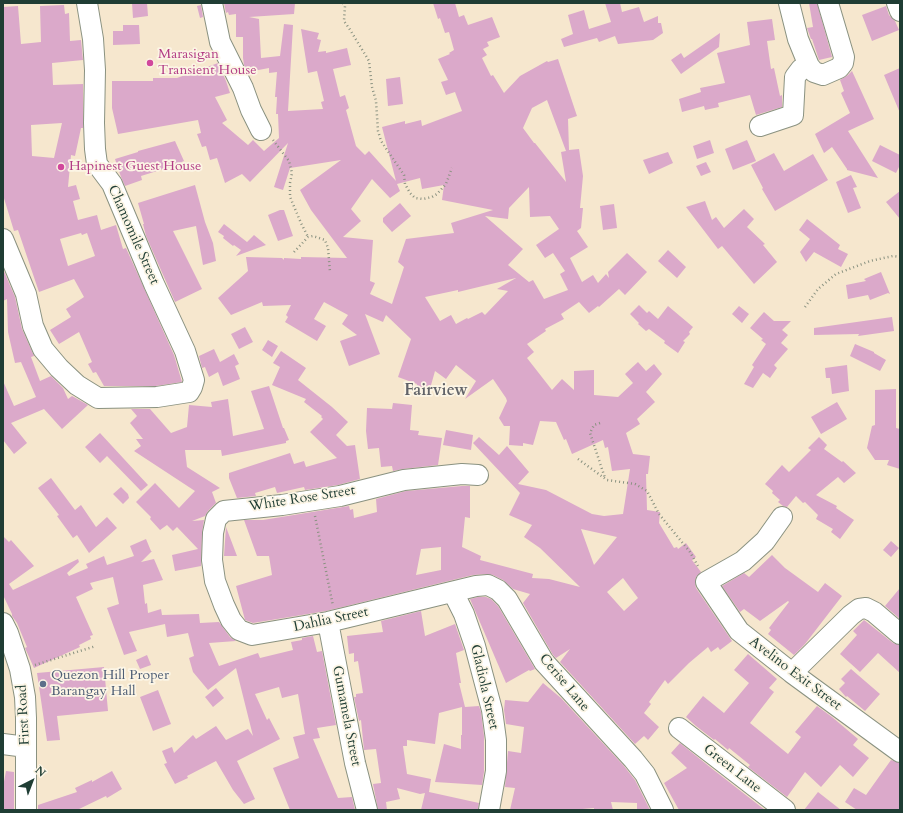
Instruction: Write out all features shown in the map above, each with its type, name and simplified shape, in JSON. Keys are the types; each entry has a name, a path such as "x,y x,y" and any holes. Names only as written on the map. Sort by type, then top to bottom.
{"street":[{"name":"Chamomile Street","path":"3,239 26,294 33,326 43,349 58,368 77,386 98,398 164,396 190,392 194,380 185,351 154,284 112,184 97,164 94,123 95,70 93,39 87,3"},
{"path":"212,3 220,42 243,88 251,110 261,130"},
{"path":"789,3 798,39 809,66 814,72 823,75 839,68 843,63 844,57 828,3"},
{"path":"897,3 900,11"},
{"path":"760,126 793,115 795,77 801,69 809,66"},
{"name":"White Rose Street","path":"224,605 215,581 212,560 213,533 216,519 224,510 282,505 340,496 404,480 462,474 478,475"},
{"path":"706,582 744,561 765,541 782,517"},
{"name":"Avelino Exit Street","path":"706,582 739,631 792,673 900,752"},
{"name":"Cerise Lane","path":"453,592 476,586 488,585 498,590 507,599 544,662 633,759 645,774 663,810"},
{"name":"Dahlia Street","path":"224,605 231,620 239,630 252,635 332,621 453,592"},
{"name":"Gladiola Street","path":"453,592 464,614 476,646 492,710 496,740 496,771 489,810"},
{"path":"792,673 859,609 866,608 874,612 900,634"},
{"name":"Gumamela Street","path":"332,621 354,763 367,810"},
{"name":"First Road","path":"3,623 15,651 22,676 25,697 26,810"},
{"name":"Green Lane","path":"679,728 785,810"},
{"path":"3,744 26,747"}],"path":[{"path":"343,3 344,21 350,28 369,61 372,87 376,101 378,131 381,142 404,175 410,193 415,198 423,199 432,197 437,194 446,184 452,168"},
{"path":"261,130 271,137 289,161 292,173 290,197 308,237"},
{"path":"294,252 308,237 313,236 325,240 328,248 330,272"},
{"path":"805,307 818,289 836,274 870,261 893,256 900,257"},
{"path":"600,423 594,424 590,433 605,478"},
{"path":"578,459 605,478 612,481 634,484 647,491 659,514 696,562 706,582"},
{"path":"311,500 332,621"},
{"path":"31,666 96,646"}],"building":[{"path":"132,3 147,3 148,16 133,18"},
{"path":"224,3 295,3 294,14 249,17 259,19 261,58 280,56 284,24 293,25 288,111 323,109 321,102 324,101 317,71 308,73 301,29 319,33 317,39 321,40 318,52 326,51 326,53 347,48 351,65 333,69 340,97 345,95 349,108 346,110 356,146 365,155 369,151 396,181 382,127 405,121 405,124 421,120 422,126 462,111 455,92 446,95 441,82 448,80 438,59 450,54 449,53 454,50 449,32 445,33 440,18 438,19 433,3 455,3 459,17 464,15 468,25 492,17 500,37 487,42 489,46 483,49 487,55 482,58 491,76 493,75 504,93 520,76 547,61 558,59 577,116 568,119 569,150 579,149 583,176 580,208 583,208 581,228 577,231 588,247 570,258 582,282 593,275 598,283 606,274 609,278 608,272 627,253 647,272 625,295 619,289 599,307 598,306 589,313 579,302 561,314 564,319 545,329 546,331 527,344 534,352 527,358 552,390 562,379 574,390 574,371 594,370 594,395 618,397 633,383 625,374 638,362 646,371 654,364 662,374 646,392 655,402 637,419 640,424 626,433 633,454 650,456 648,474 646,474 647,510 660,512 659,523 674,548 677,547 678,549 686,543 696,557 692,560 701,572 696,577 696,588 732,641 720,650 718,647 711,652 708,647 668,684 665,680 649,702 651,704 644,713 659,727 648,740 644,736 635,744 560,662 570,649 556,658 553,655 523,603 530,594 513,589 503,580 493,575 473,575 326,611 253,623 245,620 236,586 272,575 269,556 257,556 244,520 263,520 349,506 350,510 353,509 354,518 377,512 376,499 406,491 470,486 470,518 465,517 462,547 481,556 480,560 533,574 532,578 549,579 580,587 540,548 524,537 532,525 509,515 520,493 473,443 479,437 499,455 507,446 529,472 518,484 546,490 592,514 604,516 623,514 630,469 612,471 608,447 605,448 603,440 572,454 566,439 564,440 556,422 540,421 533,445 523,443 523,446 509,445 510,426 504,426 499,418 507,401 506,398 493,379 465,399 476,381 456,365 446,379 435,371 428,396 415,392 417,384 398,377 411,339 386,315 383,322 365,314 380,354 349,366 340,341 357,335 342,324 348,315 324,302 314,319 326,326 317,341 285,322 288,317 286,315 291,305 263,306 262,302 231,315 218,298 248,271 246,257 282,258 284,260 284,258 301,259 301,257 347,258 311,210 300,190 341,160 290,168 283,190 274,187 288,143 250,182 242,174 225,183 217,158 210,160 206,146 202,147 197,134 201,133 198,120 118,134 112,108 112,81 153,81 153,78 177,78 218,63 230,93 215,97 227,120 222,123 248,145 253,140 264,151 279,138 278,114 276,114 277,97 275,97 277,72 269,73 269,68 248,72 244,65 243,58 243,37 236,37 236,14 229,15 228,12 226,13","holes":["547,100 566,151 561,152 566,182 523,128 532,108","420,178 422,189 444,185 442,200 493,210 451,223 454,233 406,239 398,262 404,267 392,304 370,294 375,283 370,281 373,240 343,237 361,221 351,209 372,179 390,198 400,191 397,184","529,187 530,217 550,216 559,229 536,245 545,258 553,253 565,271 560,274 568,290 544,299 533,280 529,282 508,265 523,249 485,216 508,219 509,208","516,278 497,289 508,291 485,315 482,312 456,324 451,315 440,321 425,297 458,290 458,292","581,529 617,537 594,565","441,547 441,570 416,575 421,549","623,578 638,598 624,611 607,592"]},
{"path":"605,3 620,3 622,12 639,7 644,22 658,16 658,23 661,23 663,33 653,40 618,44 615,36 599,42 597,38 564,47 561,39 573,34 568,15 584,10 589,29 611,22"},
{"path":"809,3 817,3 832,57 819,60 807,28 813,27"},
{"path":"64,5 65,14 69,13 70,41 81,40 83,60 52,63 53,85 83,84 83,128 81,128 75,156 71,155 68,187 76,185 80,199 73,201 78,220 97,215 101,230 116,225 123,249 126,248 174,355 182,382 156,386 104,386 96,372 93,373 88,364 92,362 79,332 59,344 50,330 71,317 66,309 84,297 74,279 39,292 18,230 14,231 3,195 3,7 18,6 21,44 41,42 40,6","holes":["62,123 54,158 32,156 31,125","81,233 82,235 87,233 95,256 68,266 60,239"]},
{"path":"201,5 203,17 200,18 197,6"},
{"path":"886,6 889,15 895,21 899,30 872,41 862,15"},
{"path":"772,19 775,40 767,41 771,69 774,68 780,96 782,95 782,107 756,115 750,95 718,103 719,107 705,110 704,106 682,112 679,99 701,92 700,88 725,83 717,53 750,45 747,22"},
{"path":"123,25 139,25 140,44 113,45 113,31 123,31"},
{"path":"720,33 719,47 681,74 671,60 681,53 684,58"},
{"path":"900,68 900,113 884,75"},
{"path":"852,71 874,119 848,131 878,178 847,170 832,147 824,153 815,134 850,113 841,93 844,91 840,80"},
{"path":"400,77 403,104 388,106 386,79"},
{"path":"710,140 714,153 697,159 693,146"},
{"path":"747,140 756,161 733,170 725,149"},
{"path":"175,141 184,161 141,176 142,180 125,186 115,159"},
{"path":"880,145 900,155 900,165 896,173 872,161"},
{"path":"668,152 673,163 649,174 643,160"},
{"path":"774,153 784,171 813,154 828,180 775,211 762,189 763,188 751,165"},
{"path":"706,162 711,172 701,176 696,166"},
{"path":"851,175 857,187 853,188 861,208 848,213 836,182"},
{"path":"195,185 205,222 213,243 216,261 203,265 196,226 173,231 202,289 175,302 146,236 138,203"},
{"path":"900,191 900,219 886,202"},
{"path":"705,201 712,220 716,217 724,228 744,209 754,219 747,227 765,244 763,245 777,262 754,284 722,246 718,249 686,207"},
{"path":"400,203 411,216 392,232 383,222 383,218"},
{"path":"614,204 617,228 603,230 600,206"},
{"path":"284,210 293,236 278,241 268,215"},
{"path":"807,219 840,245 838,249 848,254 841,267 814,252 806,262 800,252 810,239 799,230"},
{"path":"224,224 247,242 254,235 266,245 236,256 241,250 234,245 233,246 218,232"},
{"path":"668,250 686,267 677,278 658,261"},
{"path":"3,269 15,297 22,329 34,356 31,357 40,381 51,376 63,388 68,399 72,396 88,405 62,429 44,409 11,423 27,443 14,454 3,440 3,381 14,406 36,397 21,362 15,363 8,332 7,299 3,301"},
{"path":"881,272 890,294 888,293 870,300 868,295 848,299 846,285 866,281 864,279"},
{"path":"639,305 647,313 649,311 658,319 668,306 693,327 689,332 690,334 683,341 685,342 678,353 664,343 665,341 649,329 646,331 638,324 639,323 630,314"},
{"path":"739,306 749,314 742,323 732,314"},
{"path":"764,312 774,321 791,321 782,330 788,335 781,343 788,349 774,365 777,368 770,378 763,373 753,388 744,384 754,367 752,365 766,344 761,340 763,339 750,328"},
{"path":"892,317 894,331 858,336 859,334 814,335 814,328"},
{"path":"245,327 253,342 239,349 231,334"},
{"path":"268,340 278,346 272,357 262,350"},
{"path":"855,344 874,352 886,360 880,371 850,356"},
{"path":"214,349 220,362 234,354 239,364 235,366 240,379 223,386 218,372 209,377 205,367 202,368 199,356"},
{"path":"281,351 306,368 298,380 348,422 336,435 347,446 355,445 360,479 338,485 305,490 304,487 277,493 275,487 255,493 256,496 237,498 229,478 229,473 290,453 294,464 304,461 306,467 337,458 310,432 323,419 321,417 322,416 304,402 306,399 272,385 280,367 273,363"},
{"path":"847,365 849,391 832,394 830,378 826,378 825,368"},
{"path":"269,386 283,428 289,440 286,441 286,443 222,456 221,450 185,450 187,467 220,488 212,492 216,503 205,516 192,521 204,520 201,566 175,571 172,555 198,549 177,527 173,531 167,525 160,530 150,519 151,517 136,502 155,483 179,508 195,491 134,451 141,446 136,439 143,439 130,423 137,416 131,409 150,409 171,433 187,427 189,405 212,407 211,402 228,399 233,436 264,429 251,391"},
{"path":"896,389 896,428 900,429 900,469 887,465 889,460 875,460 867,448 872,426 875,425 875,390"},
{"path":"837,402 847,419 821,434 811,417"},
{"path":"393,403 412,405 410,430 419,431 418,435 442,438 438,465 393,471 392,466 381,467 379,448 368,449 366,431 367,408 392,409"},
{"path":"446,430 473,435 471,450 443,445"},
{"path":"100,433 148,485 141,491 107,456 100,463 85,447"},
{"path":"819,437 827,445 824,449 842,462 843,461 856,473 844,483 838,477 816,495 837,506 836,508 854,520 840,539 831,532 833,529 816,519 818,515 805,502 803,503 796,496 787,507 783,506 778,502 780,500 772,493 773,491 765,484 782,465 789,472 811,450 808,448"},
{"path":"51,478 75,510 81,505 96,527 107,517 117,528 89,553 77,535 73,538 57,516 59,515 38,488"},
{"path":"121,487 128,494 129,498 123,504 113,494"},
{"path":"226,527 237,556 224,556"},
{"path":"3,536 9,542 11,540 34,566 9,584 13,590 78,559 79,562 67,573 69,576 88,568 86,564 104,556 107,565 134,556 130,546 146,539 152,551 141,562 154,559 163,580 143,585 145,604 147,603 148,613 161,609 162,615 199,614 200,623 219,622 230,637 236,641 209,643 219,666 258,653 260,658 293,650 291,642 313,636 317,652 322,651 336,725 317,728 320,738 313,739 338,798 352,797 355,810 290,810 273,768 299,758 293,737 305,734 298,694 282,698 279,687 255,694 267,720 269,718 280,739 237,761 255,799 244,804 233,790 216,761 175,784 164,764 167,763 162,751 172,747 174,753 193,735 196,739 216,726 226,740 248,729 253,736 236,668 208,690 193,672 189,658 194,656 188,633 167,637 165,624 129,632 137,651 124,655 107,608 119,604 113,577 90,583 93,589 76,597 93,635 90,636 91,639 79,645 80,647 34,668 25,648 27,647 17,623 12,616 3,595"},
{"path":"891,541 899,548 891,557 883,550"},
{"path":"772,555 785,568 818,592 825,583 842,596 805,644 794,655 768,634 771,630 769,628 789,602 788,601 760,621 744,609 740,612 722,586 744,573 749,577"},
{"path":"900,588 900,619 885,606"},
{"path":"486,597 491,599 498,606 535,669 529,670 506,683 470,599"},
{"path":"421,611 425,636 455,624 464,650 456,653 461,683 459,683 465,707 479,706 481,712 484,736 484,772 482,785 435,782 444,744 461,749 462,707 439,713 435,744 407,740 407,746 403,746 407,774 431,779 429,792 479,803 478,810 421,810 425,793 420,794 397,788 400,799 386,802 387,810 378,810 373,784 381,783 376,749 364,750 361,720 359,721 354,697 356,697 356,694 363,693 358,661 354,662 354,653 349,654 347,636 383,632 381,621"},
{"path":"864,620 893,643 900,645 900,673 878,653 860,672 840,654 857,635 853,631"},
{"path":"748,654 777,679 769,688 774,692 750,723 788,754 801,737 795,732 817,706 858,739 853,745 869,758 853,777 840,765 821,787 805,772 787,797 748,767 750,765 729,748 728,750 715,739 714,740 686,717 703,696 724,713 749,683 734,670"},
{"path":"147,655 151,665 140,669 136,660"},
{"path":"104,667 108,711 57,716 60,740 47,741 37,673"},
{"path":"851,669 880,694 865,711 847,696 846,697 839,689 845,683 841,679"},
{"path":"543,683 561,698 624,766 635,780 650,810 637,810 637,803 611,802 613,810 594,810 594,808 571,810 510,810 515,788 505,787 508,751 521,753 524,727 506,724 504,710 505,700 528,702"},
{"path":"216,688 224,698 213,707 205,697"},
{"path":"158,690 171,724 153,731 140,697"},
{"path":"680,743 765,810 679,810 664,783 687,768 671,753"},
{"path":"891,760 900,763 900,810 857,810 845,802 854,788 866,795"},
{"path":"6,771 14,772 14,810 3,810 3,787"},
{"path":"112,771 122,789 107,798 106,796 77,810 38,810 38,805 77,792 75,788 92,780 92,782"},
{"path":"818,792 841,810 804,810"}],"place":[{"name":"Marasigan Transient House","path":"150,63"},
{"name":"Hapinest Guest House","path":"61,167"},
{"name":"Quezon Hill Proper Barangay Hall","path":"43,684"}],"district":[{"name":"Fairview","path":"436,391"}]}
